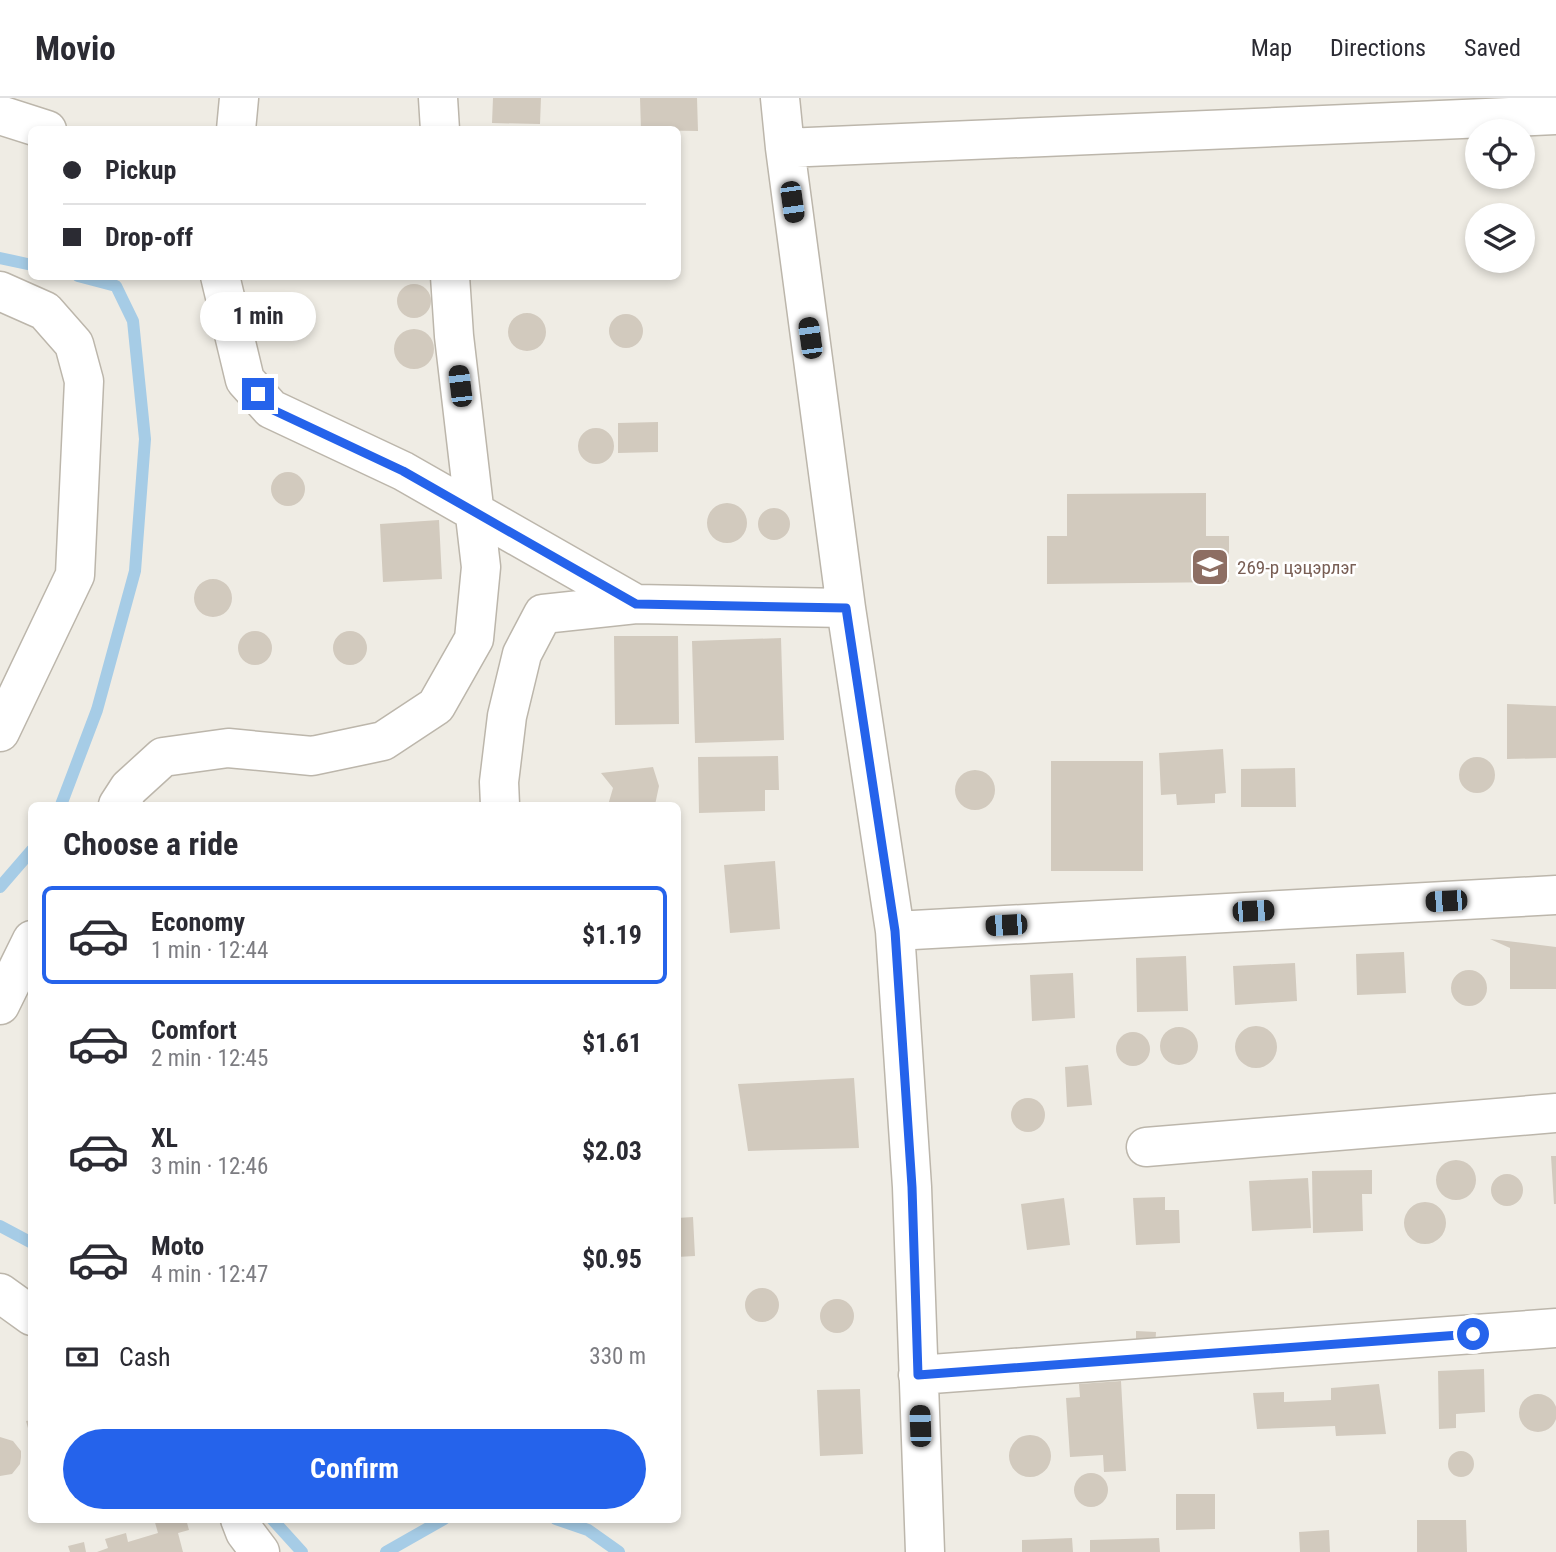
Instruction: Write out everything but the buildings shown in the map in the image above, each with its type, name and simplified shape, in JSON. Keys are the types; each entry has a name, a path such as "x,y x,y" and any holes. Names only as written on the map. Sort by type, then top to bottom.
{"street":[{"path":"236,126 239,98"},
{"path":"438,98 440,126"},
{"path":"780,98 846,608 895,931 912,1187 925,1552"},
{"path":"0,115 34,126"},
{"path":"785,148 1556,115"},
{"path":"221,280 245,380 271,409 403,471 636,604"},
{"path":"120,802 129,788 163,757 228,748 312,756 383,741 436,706 474,639 481,567 454,336 450,280"},
{"path":"0,291 45,311 74,344 84,381 75,575 0,732"},
{"path":"500,802 499,782 507,716 522,654 543,614 636,604 846,608"},
{"path":"895,931 1556,895"},
{"path":"0,1005 28,948"},
{"path":"1146,1147 1556,1113"},
{"path":"0,1293 28,1314"},
{"path":"918,1375 1556,1328"},
{"path":"242,1523 260,1552"}],"waterway":[{"path":"0,258 28,264"},
{"path":"62,802 97,710 135,571 145,439 133,321 116,286 93,280"},
{"path":"0,887 28,855"},
{"path":"0,1226 28,1241"},
{"path":"276,1523 302,1552"},
{"path":"386,1552 437,1523"},
{"path":"568,1523 588,1530 619,1552"}],"place":[{"name":"269-р цэцэрлэг","path":"1210,567"}],"route":[{"path":"258,394 271,409 403,471 636,604 846,608 895,931 912,1187 918,1375 1473,1334"}]}
